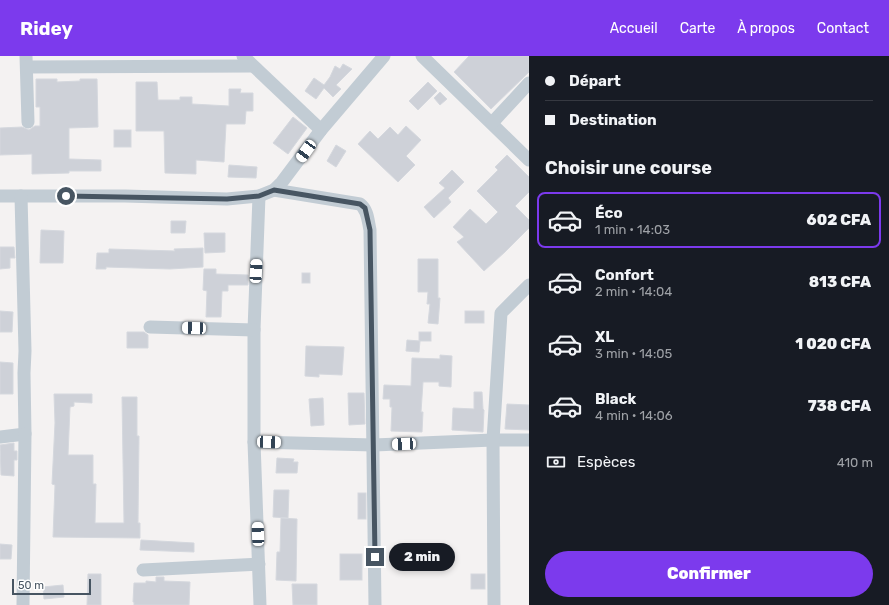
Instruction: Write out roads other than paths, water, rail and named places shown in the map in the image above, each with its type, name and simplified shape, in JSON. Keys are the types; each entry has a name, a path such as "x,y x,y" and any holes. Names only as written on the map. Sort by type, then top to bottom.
{"street":[{"path":"243,56 321,130"},
{"path":"0,196 125,196 227,199 259,196 274,190 290,172 321,130 384,56"},
{"path":"422,56 529,160"},
{"path":"28,122 26,62 252,66"},
{"path":"492,123 529,83"},
{"path":"274,190 360,204 365,208 370,230 375,605"},
{"path":"21,196 25,351 23,605"},
{"path":"259,196 254,330 254,442 260,605"},
{"path":"494,605 493,440 501,313 529,285"},
{"path":"150,327 254,330"},
{"path":"0,437 25,434"},
{"path":"254,442 374,445 529,440"},
{"path":"142,570 259,564"}]}
